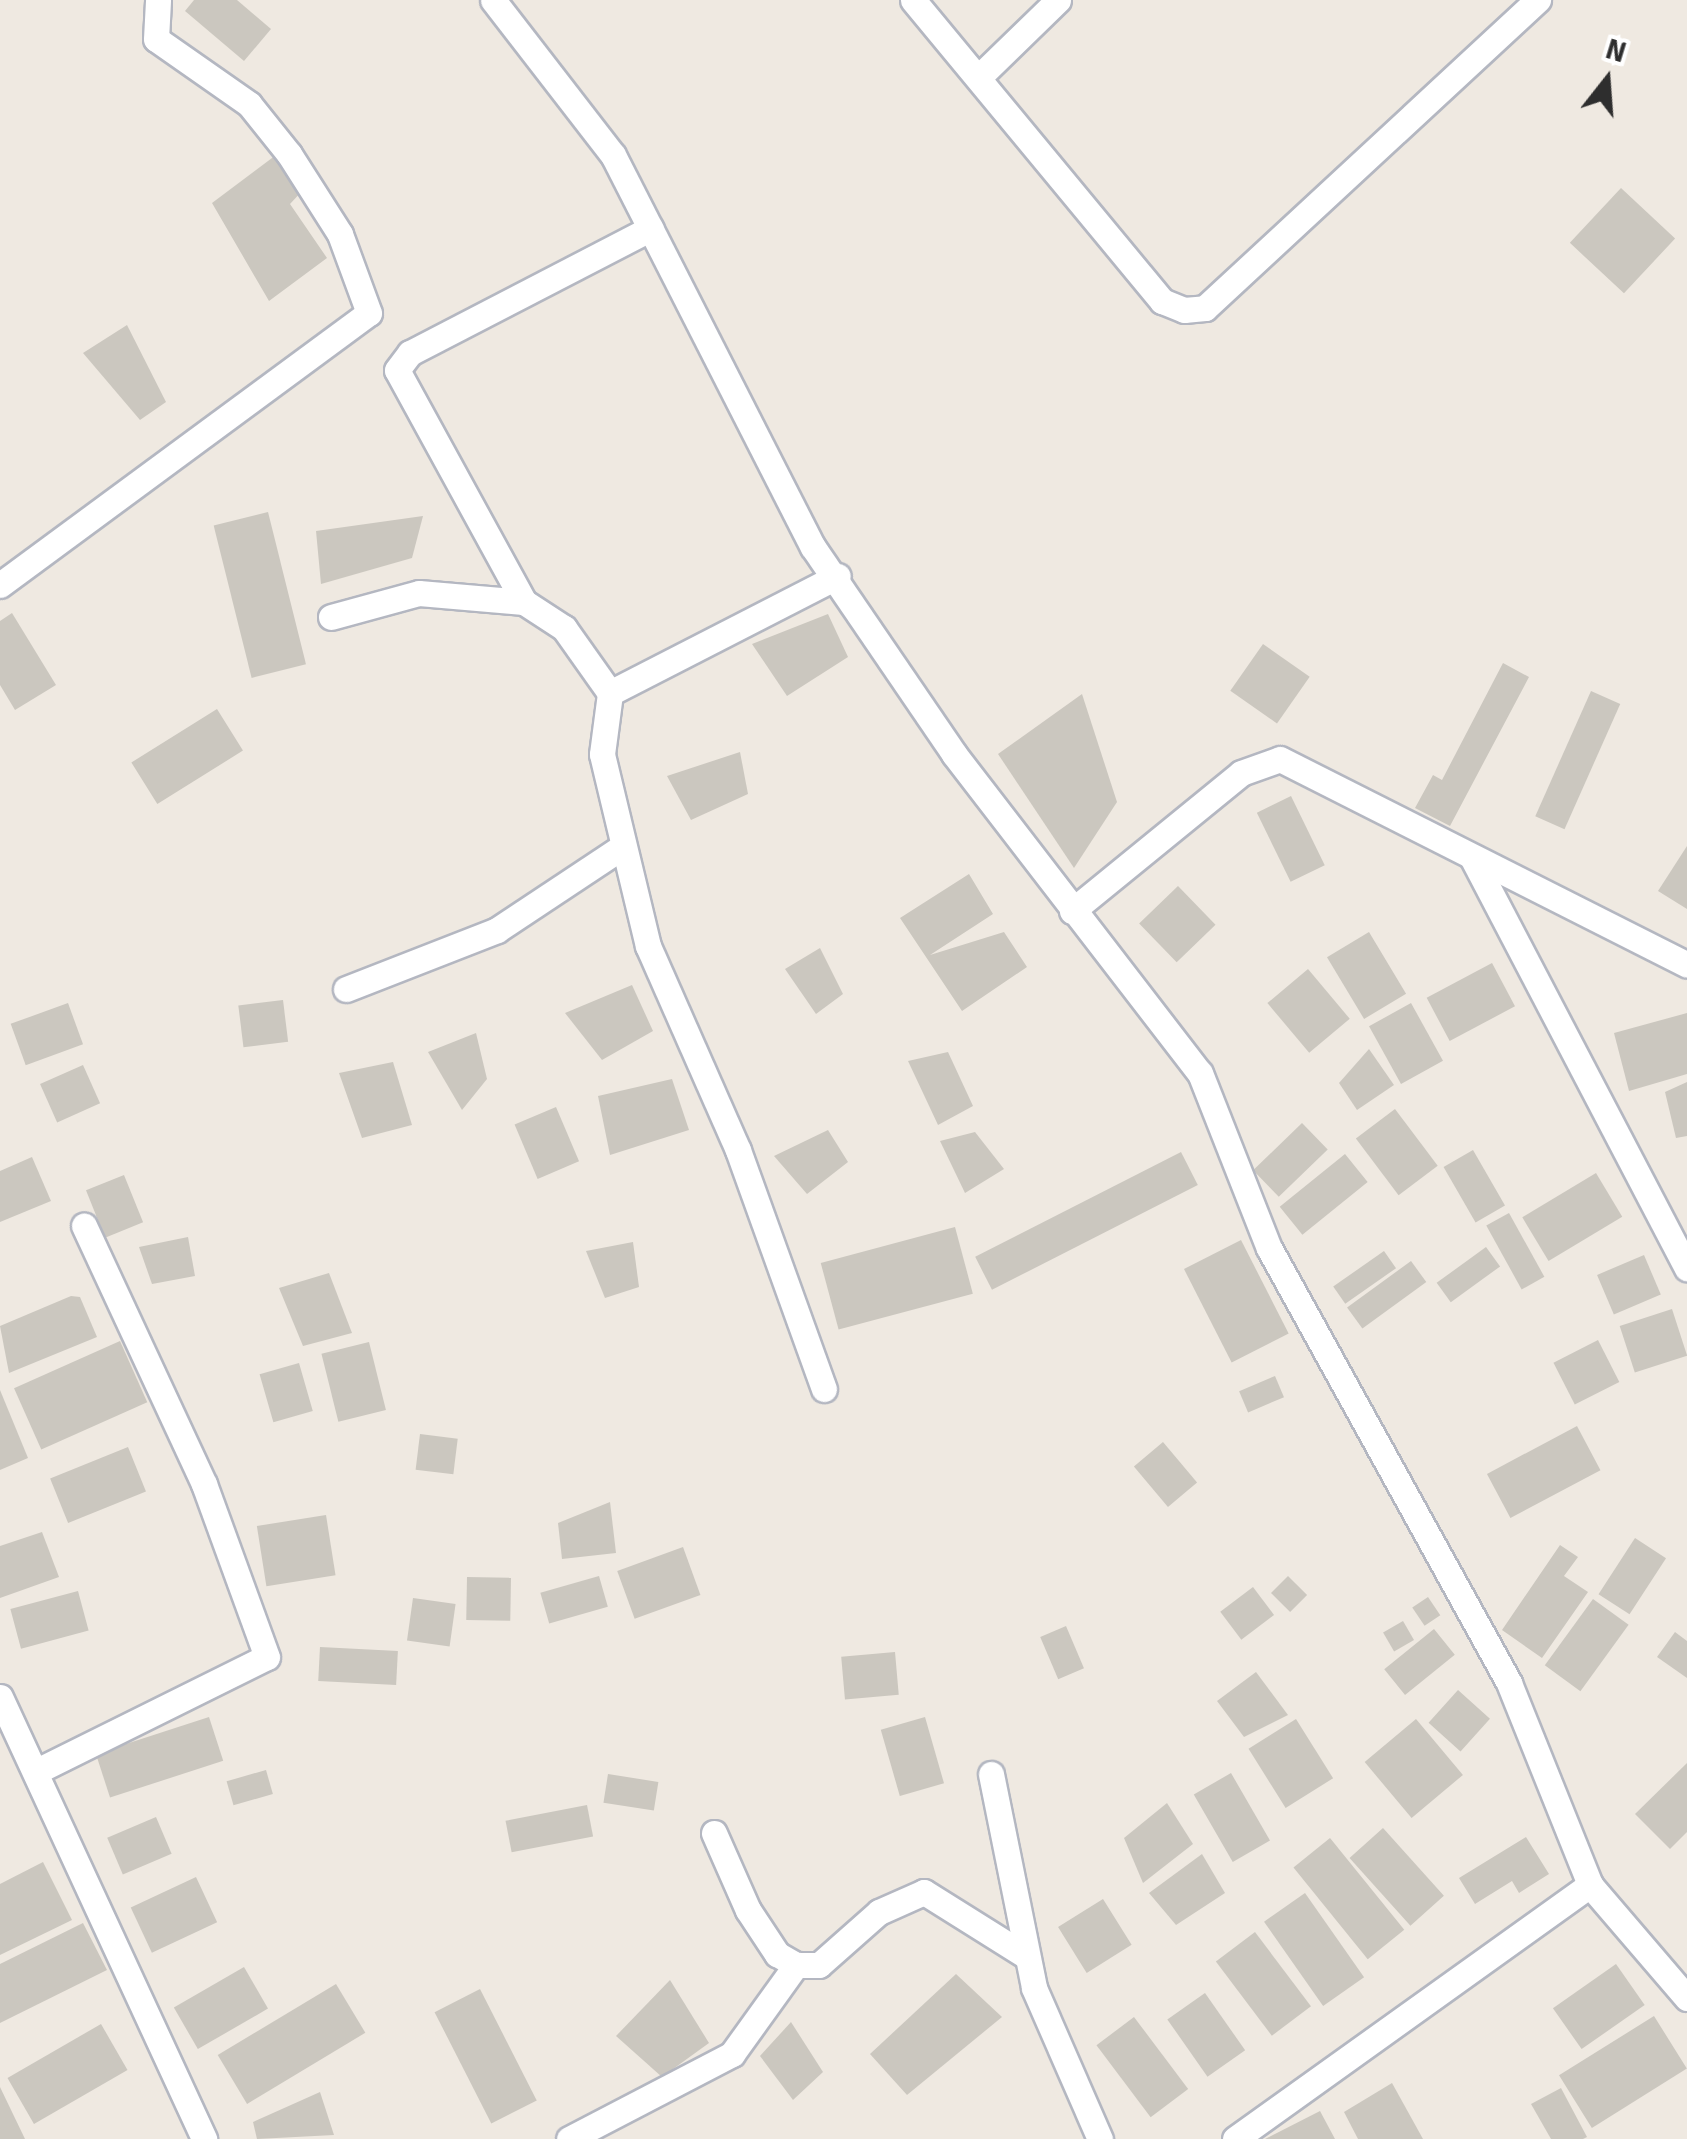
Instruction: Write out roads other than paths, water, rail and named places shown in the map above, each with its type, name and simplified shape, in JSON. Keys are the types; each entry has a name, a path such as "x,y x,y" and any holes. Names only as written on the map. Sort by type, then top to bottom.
{"street":[{"path":"0,585 369,312 340,234 289,154 249,104 156,40 158,0"},
{"path":"493,0 613,154 813,547 838,576 1072,911 1200,1073 1268,1248 1509,1683 1590,1885 1687,1998"},
{"path":"913,0 982,74 1162,301 1205,308 1538,0"},
{"path":"982,74 1058,0"},
{"path":"524,602 397,370 410,353 651,228"},
{"path":"610,693 838,576"},
{"path":"331,617 419,593 524,602 564,628 610,693 602,754 619,849 824,1389"},
{"path":"1072,911 1241,774 1280,759 1687,966"},
{"path":"346,989 497,930 619,849"},
{"path":"1473,859 1687,1268"},
{"path":"40,1769 267,1657 204,1484 84,1225"},
{"path":"0,1696 40,1769 204,2139"},
{"path":"991,1774 1026,1956 1100,2139"},
{"path":"714,1833 748,1910 777,1954 796,1965 819,1964 879,1912 924,1892 1026,1956"},
{"path":"1236,2139 1590,1885"},
{"path":"568,2139 732,2054 796,1965"}]}
